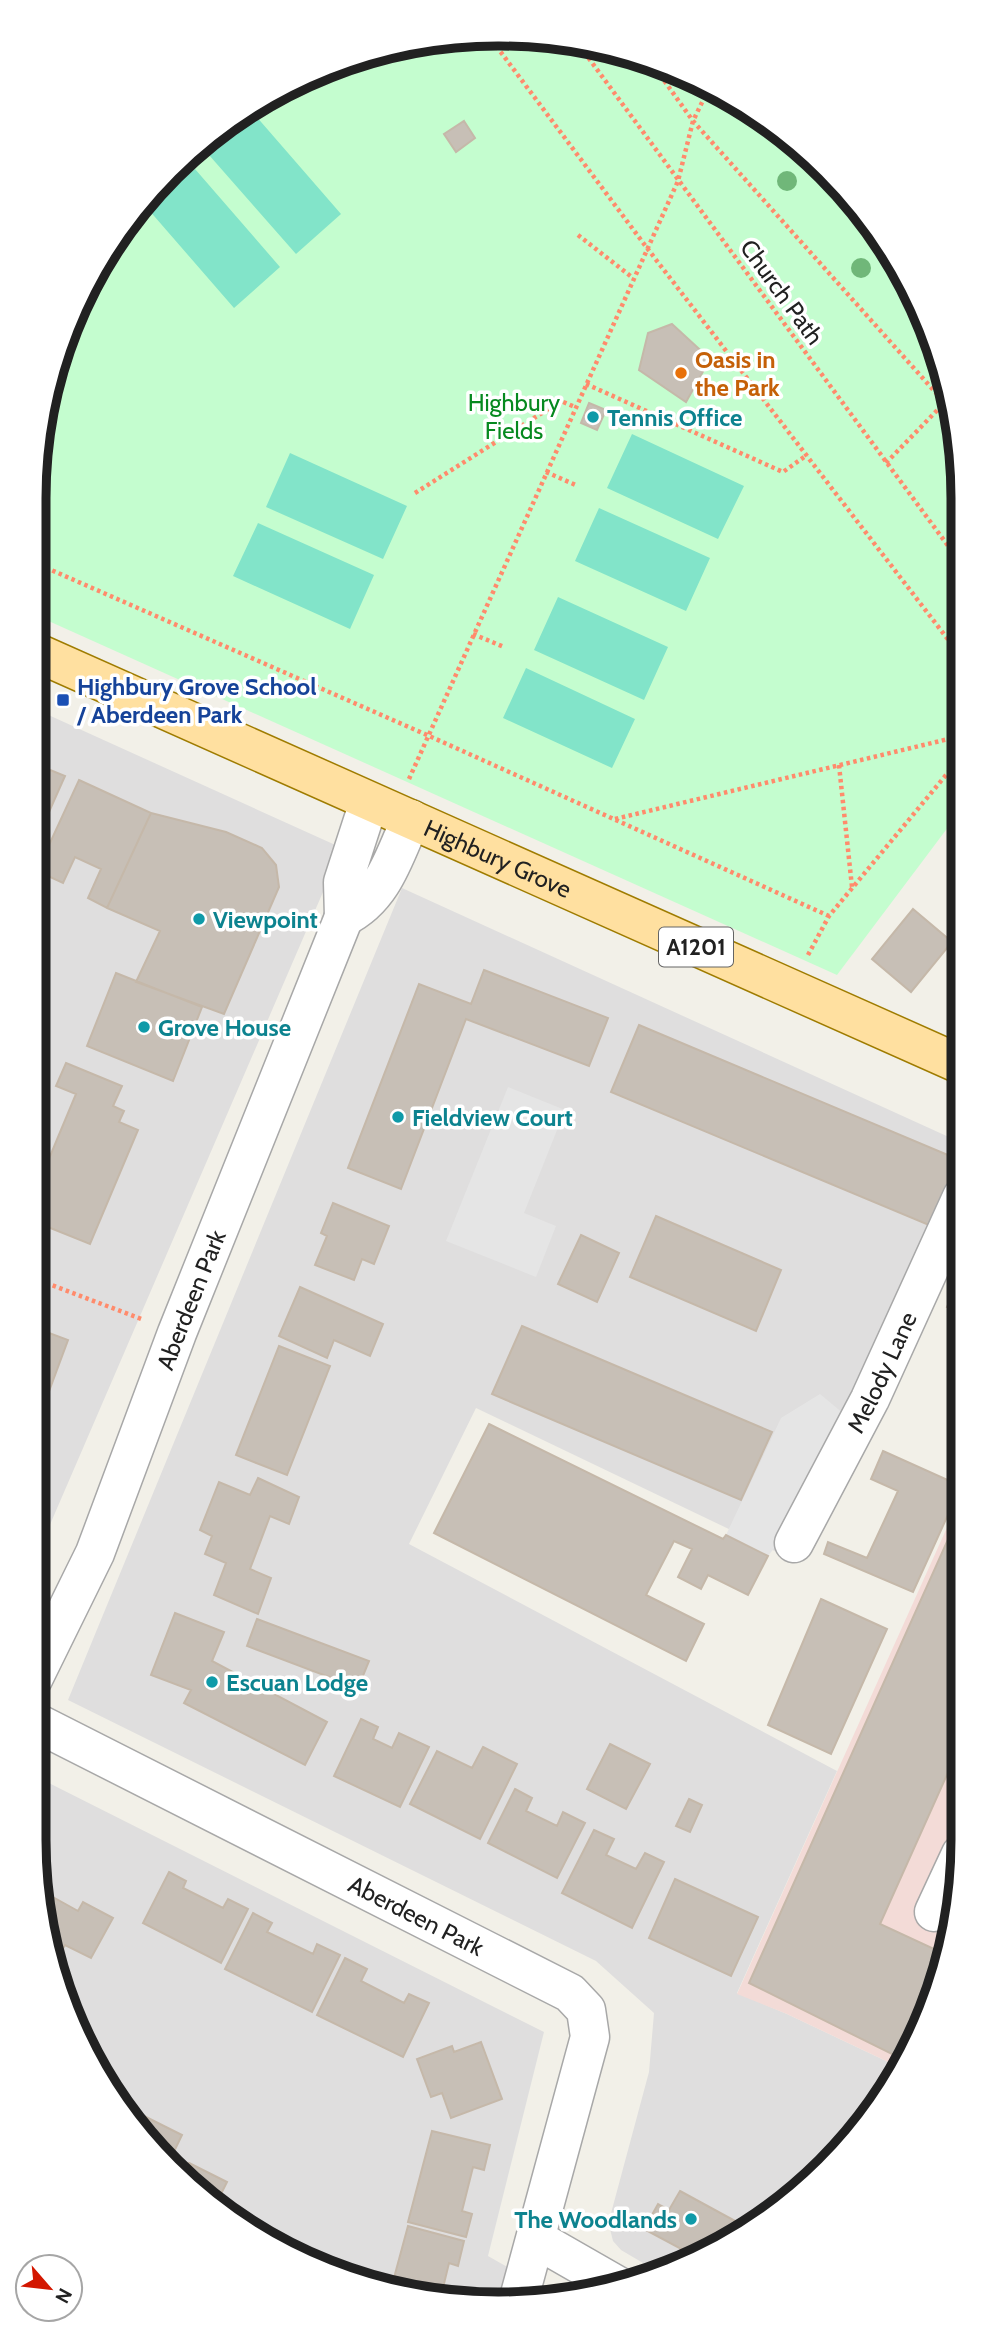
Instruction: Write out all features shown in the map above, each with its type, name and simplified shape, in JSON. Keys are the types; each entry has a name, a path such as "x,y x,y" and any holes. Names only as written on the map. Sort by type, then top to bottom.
{"main road":[{"name":"Highbury Grove","path":"46,658 951,1061"}],"street":[{"name":"Aberdeen Park","path":"46,1653 95,1553 177,1333 344,917 343,882 369,802"},
{"path":"344,917 360,909 372,898 389,869 411,819"},
{"name":"Melody Lane","path":"794,1543 870,1399 951,1221"},
{"name":"Aberdeen Park","path":"46,1728 570,1993 586,2010 590,2037 521,2291"},
{"path":"934,1912 950,1878"},
{"path":"536,2239 605,2279"}],"path":[{"path":"496,46 647,248 951,643"},
{"name":"Church Path","path":"585,54 951,550"},
{"path":"661,76 693,121 940,397"},
{"path":"408,782 678,181 693,121 705,95"},
{"path":"578,235 633,278"},
{"path":"586,384 783,472 807,456"},
{"path":"415,493 561,401 575,407"},
{"path":"886,463 942,406"},
{"path":"546,472 578,486"},
{"path":"46,568 829,916"},
{"path":"473,634 504,647"},
{"path":"615,820 951,738"},
{"path":"839,765 852,888"},
{"path":"791,989 829,916 951,769"},
{"path":"46,1283 177,1333"}],"shaded area":[{"path":"46,714 342,848 46,1534"},
{"path":"402,888 951,1138 951,1197 781,1554 476,1408 409,1544 837,1771 737,1993 892,2064 858,2114 819,2159 774,2198 725,2231 699,2245 648,2266 621,2250 613,2241 610,2217 649,2072 654,2013 596,1961 68,1700"},
{"path":"508,1087 565,1110 524,1213 556,1226 536,1277 446,1241"},
{"path":"820,1394 844,1414 783,1537 768,1556 726,1535 781,1418"},
{"path":"951,1519 951,1868 936,1956 905,2039 892,2064 787,2014 737,1994"},
{"path":"46,1782 544,2032 488,2256 547,2289 498,2292 439,2288 381,2276 353,2267 298,2245 272,2231 223,2198 178,2159 139,2114 106,2065 80,2012 70,1984 61,1956 49,1898 46,1868"}],"green space":[{"name":"Highbury Fields","path":"469,46 558,49 616,61 644,70 699,92 725,106 797,158 819,178 858,223 891,272 917,325 936,381 948,439 951,469 951,823 837,975 46,620 46,469 49,439 61,381 80,325 106,272 139,223 178,178 223,139 298,92 381,61"},
{"path":"256,116 341,214 296,254 209,155"},
{"path":"195,169 280,267 234,308 149,211"},
{"path":"632,434 744,486 718,539 607,488"},
{"path":"290,453 407,506 383,559 266,507"},
{"path":"599,508 710,558 686,611 575,561"},
{"path":"258,523 374,575 350,629 233,576"},
{"path":"558,597 668,647 644,700 534,650"},
{"path":"526,668 635,719 612,768 503,718"}],"building":[{"path":"464,121 475,138 456,152 444,134"},
{"path":"672,324 710,359 686,402 639,370 648,333"},
{"name":"Tennis Office","path":"589,403 606,410 597,430 581,423"},
{"path":"46,768 65,776 46,819"},
{"path":"79,780 151,813 107,908 88,898 101,869 75,857 63,883 46,875 46,852"},
{"name":"Viewpoint","path":"151,813 226,832 262,848 276,865 279,887 224,1014 136,982 160,931 107,908"},
{"path":"913,909 951,941 911,992 872,959"},
{"name":"Fieldview Court","path":"484,970 608,1018 589,1066 466,1019 401,1189 348,1168 419,984 471,1004"},
{"name":"Grove House","path":"116,973 202,1007 173,1081 87,1046"},
{"path":"639,1025 951,1156 951,1194 936,1228 611,1092"},
{"path":"66,1063 122,1086 113,1106 124,1111 119,1122 138,1130 90,1244 46,1226 46,1166 76,1094 56,1086"},
{"path":"333,1203 389,1226 374,1264 362,1259 354,1280 315,1265 327,1236 321,1233"},
{"path":"656,1216 781,1270 756,1331 630,1277"},
{"path":"581,1235 619,1253 597,1302 558,1284"},
{"path":"300,1287 383,1324 370,1356 334,1340 327,1358 279,1336"},
{"path":"522,1326 772,1432 741,1500 492,1394"},
{"path":"46,1332 68,1340 48,1394 46,1393"},
{"path":"279,1346 330,1366 287,1475 236,1455"},
{"path":"489,1424 723,1539 726,1535 768,1556 748,1595 708,1575 701,1589 678,1577 692,1549 674,1541 646,1595 704,1624 686,1661 434,1533"},
{"path":"883,1451 951,1482 951,1508 913,1592 824,1554 828,1542 867,1558 898,1491 871,1479"},
{"path":"258,1478 299,1497 289,1524 270,1516 250,1569 271,1578 258,1614 214,1595 226,1563 205,1554 212,1536 200,1530 219,1482 250,1495"},
{"path":"951,1533 951,1766 880,1924 937,1950 905,2039 896,2056 749,1983"},
{"path":"821,1599 887,1629 831,1754 768,1725"},
{"name":"Escuan Lodge","path":"175,1613 224,1632 212,1661 327,1722 305,1765 184,1703 191,1690 151,1675"},
{"path":"257,1619 369,1661 358,1688 247,1646"},
{"path":"361,1719 378,1727 373,1739 392,1748 399,1733 429,1747 400,1807 334,1776"},
{"path":"610,1744 650,1764 626,1809 587,1789"},
{"path":"483,1747 517,1764 480,1839 410,1804 437,1751 472,1768"},
{"path":"515,1789 532,1798 526,1811 557,1826 563,1812 585,1823 557,1878 488,1843"},
{"path":"689,1799 702,1805 690,1832 676,1826"},
{"path":"594,1830 614,1839 606,1855 636,1869 645,1853 664,1862 632,1928 562,1893"},
{"path":"169,1872 186,1881 183,1888 223,1908 228,1899 248,1909 221,1963 143,1923"},
{"path":"675,1879 758,1917 731,1976 649,1938"},
{"path":"49,1895 78,1911 83,1902 113,1918 91,1958 65,1945 60,1953"},
{"path":"253,1913 272,1923 267,1932 313,1954 317,1944 340,1955 312,2012 225,1969"},
{"path":"345,1958 367,1969 361,1981 404,2003 409,1994 429,2003 403,2057 317,2015"},
{"path":"481,2042 502,2099 451,2118 442,2093 431,2097 417,2059 452,2046 454,2052"},
{"path":"138,2113 182,2135 173,2154"},
{"path":"432,2131 490,2145 484,2170 473,2167 462,2211 472,2214 466,2237 408,2222"},
{"path":"189,2163 227,2182 220,2196 200,2179 187,2167"},
{"name":"The Woodlands","path":"680,2191 738,2223 685,2251 644,2229 658,2204 669,2210"},
{"path":"408,2226 464,2241 458,2266 449,2263 443,2288 394,2279"}],"place":[{"name":"Oasis in the Park","path":"681,373"},
{"name":"Tennis Office","path":"593,417"},
{"name":"Highbury Grove School / Aberdeen Park","path":"63,700"},
{"name":"Viewpoint","path":"199,919"},
{"name":"Grove House","path":"144,1027"},
{"name":"Fieldview Court","path":"398,1117"},
{"name":"Escuan Lodge","path":"212,1682"},
{"name":"The Woodlands","path":"691,2219"}]}
